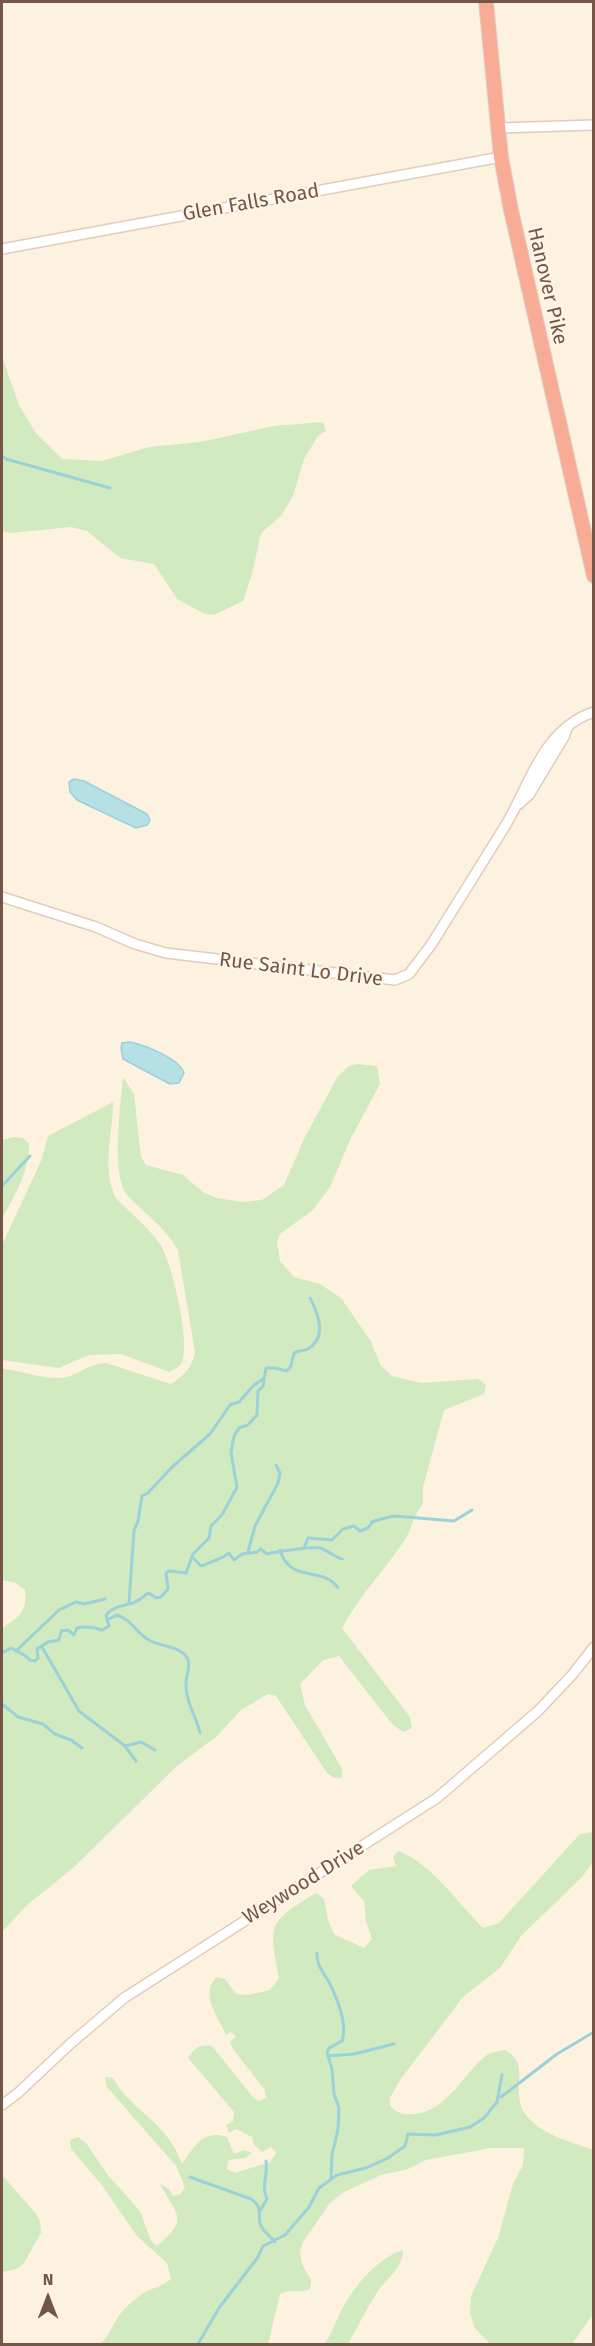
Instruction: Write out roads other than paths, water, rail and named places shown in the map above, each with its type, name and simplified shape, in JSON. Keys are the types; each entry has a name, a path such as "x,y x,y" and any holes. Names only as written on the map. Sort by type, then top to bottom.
{"highway":[{"name":"Hanover Pike","path":"486,2 501,157 526,284 594,576"}],"street":[{"path":"498,128 594,126"},
{"name":"Glen Falls Road","path":"2,249 501,157"},
{"name":"Rue Saint Lo Drive","path":"2,897 85,923 135,944 166,953 395,980 409,974 431,945 517,806 527,780 552,741 578,718 594,712"},
{"name":"Weywood Drive","path":"2,2104 18,2093 124,1998 417,1812 450,1787 538,1711 572,1675 594,1647"}],"water":[{"path":"74,779 84,781 147,814 150,820 147,825 136,828 77,800 70,792 69,782"},
{"path":"130,1042 153,1049 176,1063 184,1073 179,1083 170,1084 123,1059 122,1043"}],"waterway":[{"path":"2,456 110,488"},
{"path":"2,1186 30,1156"},
{"path":"2,1653 11,1648 35,1661 38,1658 37,1649 48,1642 59,1640 61,1631 68,1630 74,1635 80,1627 102,1630 109,1626 106,1615 110,1611 133,1603 149,1593 156,1598 161,1597 168,1589 166,1573 169,1571 186,1573 193,1554 209,1538 211,1526 222,1515 237,1487 231,1453 234,1436 239,1428 248,1425 257,1415 258,1391 263,1386 266,1368 287,1371 291,1366 294,1353 308,1349 318,1338 320,1325 310,1298"},
{"path":"129,1603 134,1531 142,1496 148,1493 171,1468 210,1434 230,1405 239,1402 254,1385 263,1379"},
{"path":"248,1552 255,1526 278,1483 280,1473 276,1465"},
{"path":"304,1548 308,1538 332,1540 343,1529 354,1526 360,1531 368,1528 372,1522 381,1519 395,1516 454,1521 472,1510"},
{"path":"193,1558 201,1566 229,1553 234,1560 242,1554 257,1552 261,1549 267,1554 317,1548 342,1559"},
{"path":"280,1550 291,1567 324,1577 338,1588"},
{"path":"16,1651 59,1610 76,1602 84,1604 105,1599"},
{"path":"107,1620 117,1615 127,1620 150,1641 185,1654 189,1666 186,1684 188,1697 200,1733"},
{"path":"42,1647 79,1711 125,1746 136,1761"},
{"path":"2,1704 18,1717 43,1724 55,1734 71,1740 82,1748"},
{"path":"125,1746 141,1742 155,1750"},
{"path":"317,1953 319,1965 338,2004 344,2027 342,2041 329,2048 327,2052 332,2069 334,2094 339,2108 331,2178"},
{"path":"501,2097 557,2054 594,2032"},
{"path":"328,2056 354,2054 394,2044"},
{"path":"198,2344 219,2308 258,2257 263,2246 285,2235 309,2207 319,2188 337,2175 366,2168 388,2158 405,2146 408,2134 436,2135 470,2127 484,2118 497,2102 502,2075"},
{"path":"260,2211 267,2199 265,2194 266,2161"},
{"path":"190,2177 251,2199 258,2206 261,2226 275,2242"}]}
